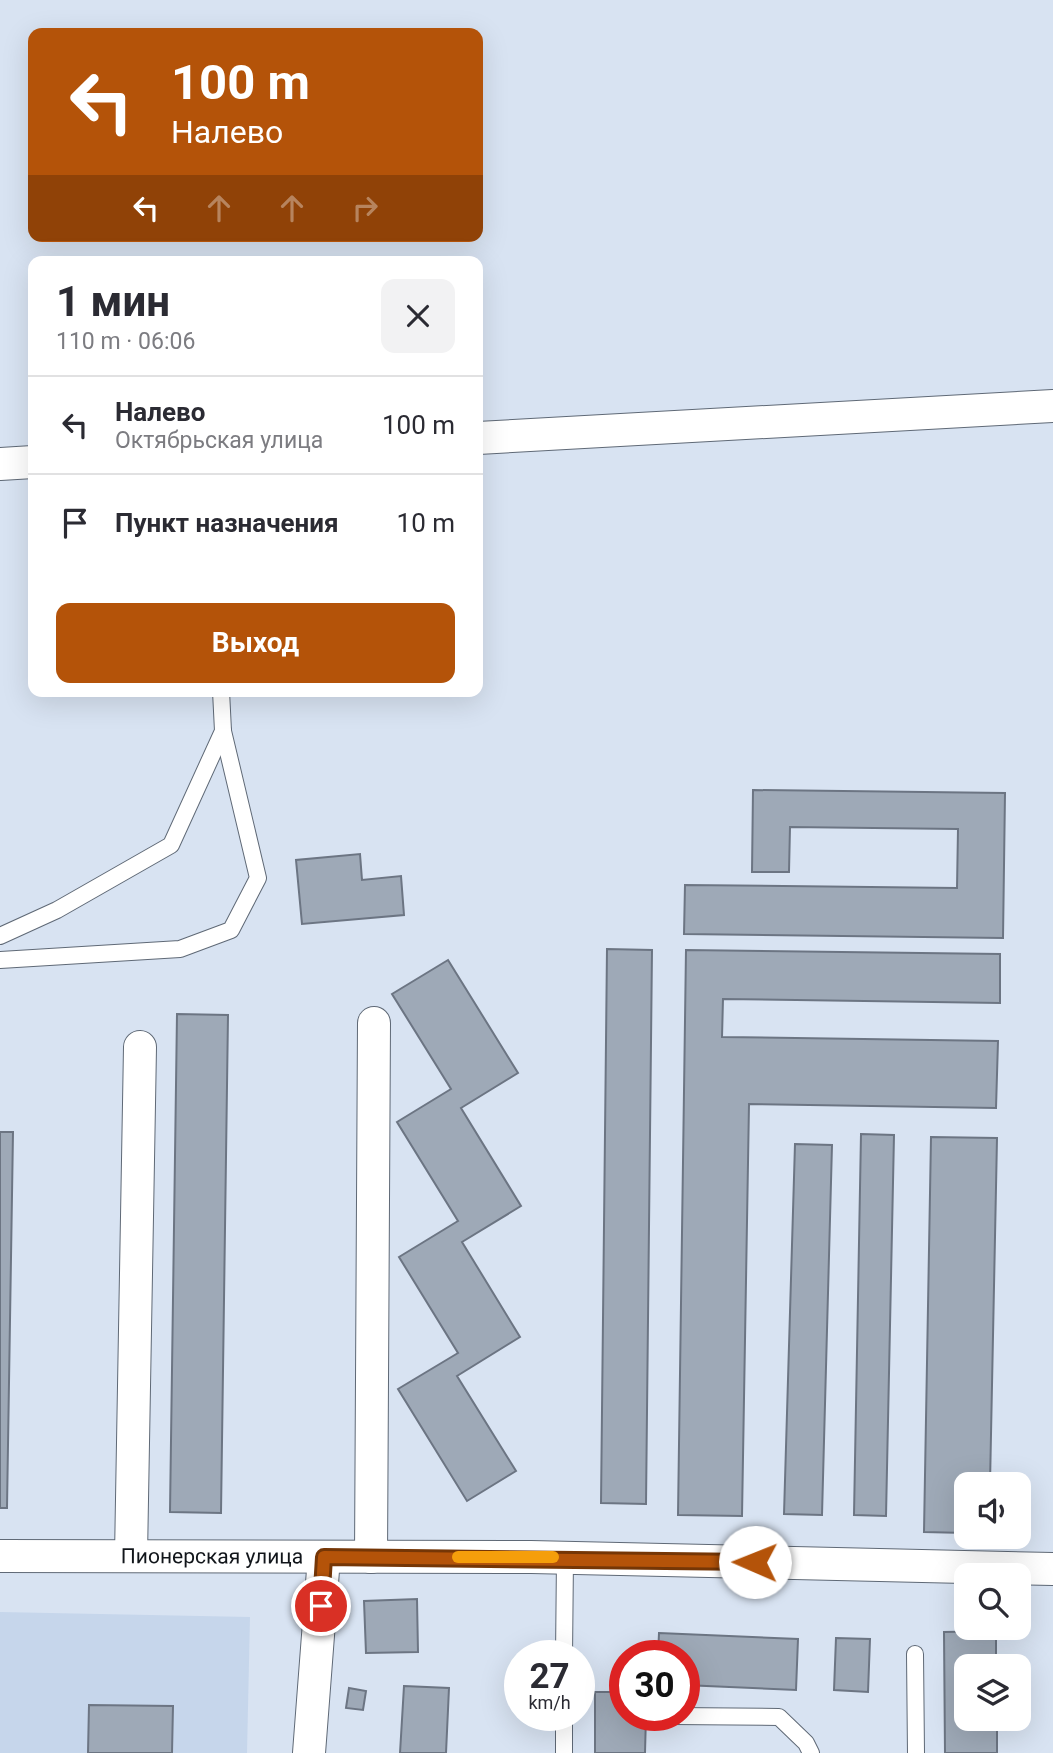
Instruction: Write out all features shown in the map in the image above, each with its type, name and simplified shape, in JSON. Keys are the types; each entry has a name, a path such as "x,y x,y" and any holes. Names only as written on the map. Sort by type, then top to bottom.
{"street":[{"path":"483,438 1053,406"},
{"path":"0,464 28,462"},
{"path":"371,1557 374,1023"},
{"path":"131,1556 140,1047"},
{"name":"Пионерская улица","path":"0,1556 565,1558 1053,1569"},
{"path":"309,1753 324,1557"}],"lane":[{"path":"0,960 180,949 232,930 258,878 223,731 221,697"},
{"path":"0,936 57,909 171,845 223,731"},
{"path":"564,1640 565,1558"},
{"path":"915,1654 916,1753"},
{"path":"700,1716 779,1717 806,1743 811,1753"},
{"path":"564,1731 564,1753"}],"shaded area":[{"path":"0,1612 250,1617 247,1753 0,1753"}],"building":[{"path":"753,790 1005,793 1003,938 684,934 685,885 957,888 958,829 790,827 789,872 752,872"},
{"path":"360,854 362,880 401,876 404,915 302,924 296,860"},
{"path":"607,949 652,950 646,1504 601,1503"},
{"path":"686,950 1000,954 1000,1003 723,999 722,1037 998,1041 996,1108 749,1104 742,1516 678,1515"},
{"path":"448,960 518,1073 461,1108 521,1206 462,1242 520,1337 457,1376 516,1471 467,1501 398,1389 458,1353 399,1257 458,1221 397,1122 451,1089 392,994"},
{"path":"177,1014 228,1015 221,1513 170,1512"},
{"path":"0,1132 13,1132 7,1508 0,1508"},
{"path":"861,1134 894,1135 886,1516 854,1515"},
{"path":"931,1137 997,1138 990,1472 954,1472 954,1533 924,1532"},
{"path":"795,1144 832,1145 822,1515 784,1514"},
{"path":"417,1599 418,1652 366,1653 364,1601"},
{"path":"944,1632 954,1632 954,1640 996,1640 996,1654 954,1654 954,1731 997,1731 997,1753 945,1753"},
{"path":"659,1633 798,1639 796,1690 700,1686 700,1640 659,1640"},
{"path":"836,1638 870,1639 868,1692 834,1690"},
{"path":"404,1686 449,1688 446,1753 400,1753"},
{"path":"349,1688 366,1691 363,1710 346,1708"},
{"path":"595,1692 609,1692 609,1731 646,1731 645,1753 595,1753"},
{"path":"89,1705 173,1706 172,1753 88,1753"}],"slow traffic":[{"path":"458,1557 553,1557"}],"route":[{"path":"321,1606 324,1557 531,1557 755,1562"}]}
